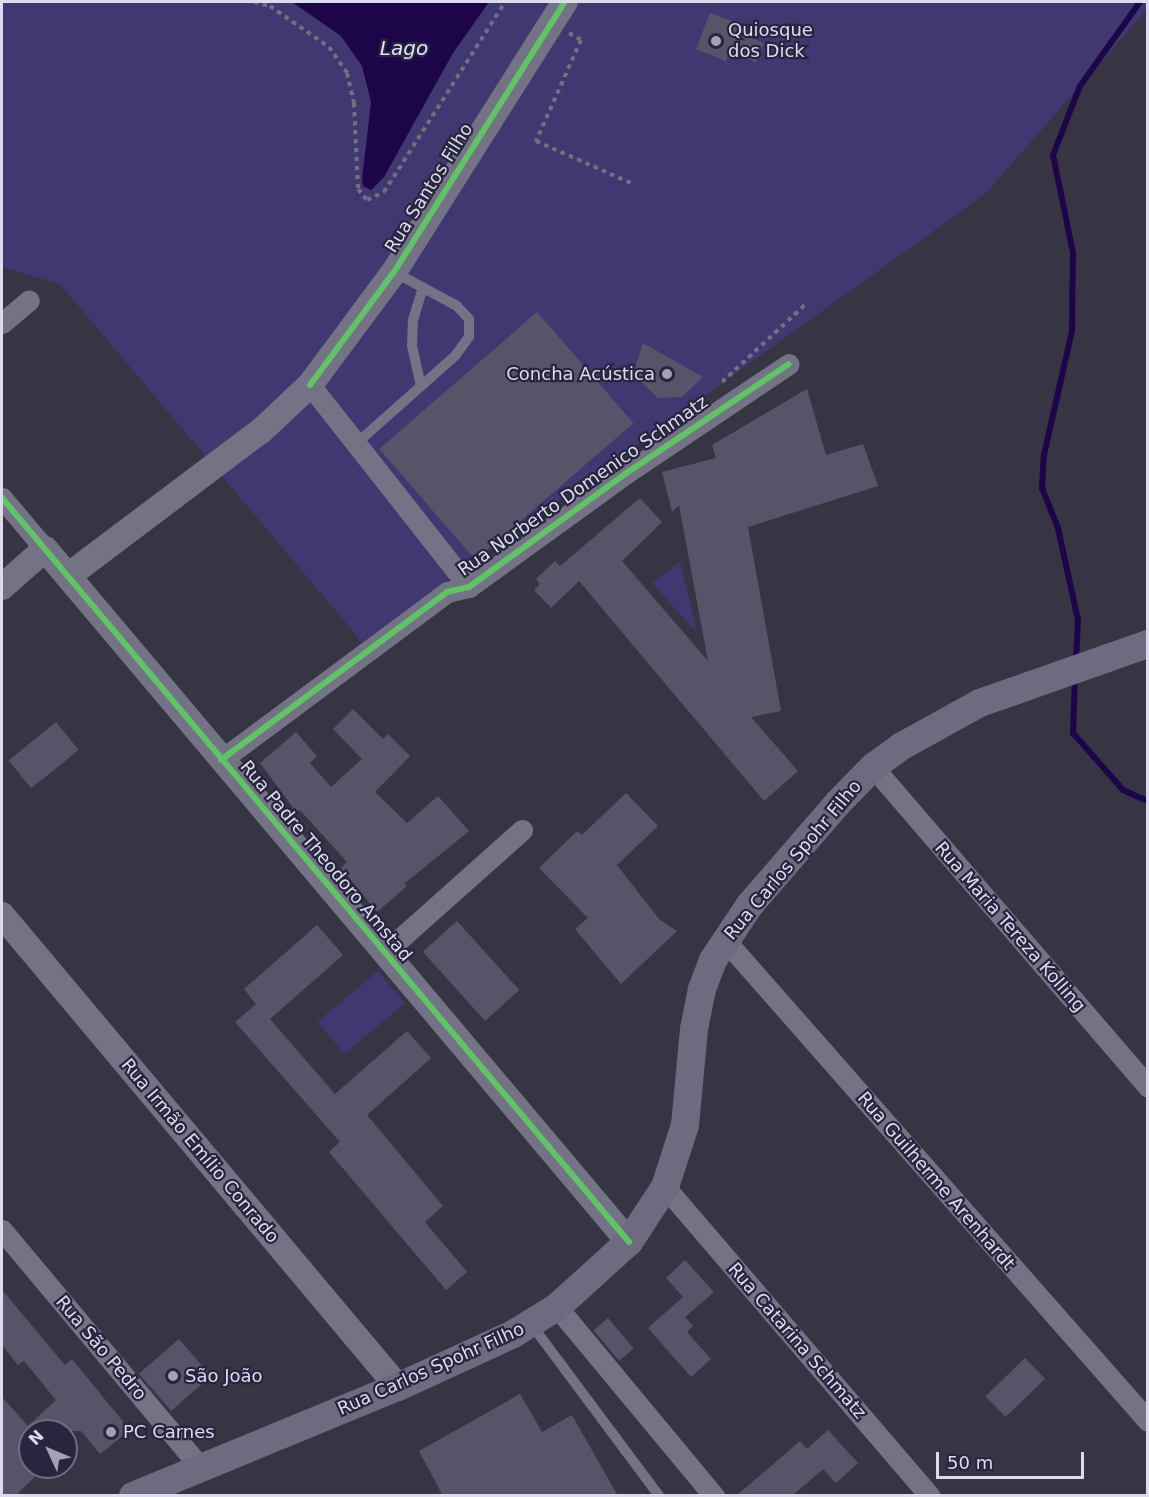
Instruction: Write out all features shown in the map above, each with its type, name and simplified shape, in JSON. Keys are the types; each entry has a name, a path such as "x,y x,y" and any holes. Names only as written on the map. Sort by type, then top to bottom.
{"main road":[{"name":"Rua Carlos Spohr Filho","path":"133,1496 398,1387 531,1324 558,1307 629,1242 665,1187 685,1125 702,989 724,939 788,859 873,767 902,746 980,703 1148,644"}],"street":[{"name":"Rua Santos Filho","path":"68,576 262,430 310,385 394,272 565,2"},
{"path":"2,323 29,300"},
{"name":"Rua Norberto Domenico Schmatz","path":"221,760 447,592 469,587 625,474 789,364"},
{"path":"310,385 358,442 469,587"},
{"name":"Rua Padre Theodoro Amstad","path":"2,498 629,1242"},
{"path":"2,587 45,549"},
{"name":"Rua Maria Tereza Kolling","path":"873,767 1148,1087"},
{"path":"384,953 522,830"},
{"name":"Rua Irmão Emílio Conrado","path":"2,915 398,1387"},
{"name":"Rua Guilherme Arenhardt","path":"724,939 1148,1421"},
{"name":"Rua Catarina Schmatz","path":"665,1187 930,1496"},
{"name":"Rua São Pedro","path":"2,1230 200,1467"},
{"path":"558,1307 714,1496"}],"lane":[{"path":"358,442 455,356 469,337 468,319 457,306 394,272"},
{"path":"421,386 412,345 413,320 423,288"},
{"path":"531,1324 659,1496"}],"path":[{"path":"254,2 270,6 329,47 347,73 354,103 358,189 367,200 384,192 505,2"},
{"path":"581,40 536,141 633,184"}],"shaded area":[{"path":"2,2 1147,2 1148,8 985,194 362,642 60,284 2,267"},
{"path":"680,562 696,626 695,631 652,583"},
{"path":"378,971 405,1003 344,1054 317,1022"}],"water":[{"name":"Lago","path":"292,2 489,2 453,53 384,177 371,190 363,186 362,179 371,102 362,66 341,36"}],"building":[{"name":"Quiosque dos Dick","path":"710,13 740,24 736,32 764,43 756,62 729,52 726,61 696,49"},
{"path":"537,312 633,423 476,560 379,449"},
{"name":"Concha Acústica","path":"643,343 703,377 682,397 658,398 638,379 636,364"},
{"path":"807,389 826,455 863,444 878,486 748,527 781,711 751,717 798,771 764,801 579,581 551,608 534,590 540,584 536,579 555,561 560,566 640,498 662,522 622,561 708,661 679,505 672,512 662,472 716,458 712,445"},
{"path":"353,709 383,739 388,734 410,756 375,792 407,823 438,796 469,831 404,884 407,886 377,912 341,868 347,862 300,810 297,813 260,763 296,732 317,756 310,763 331,787 362,759 333,729"},
{"path":"56,722 79,750 31,788 9,760"},
{"path":"626,793 658,826 617,865 659,919 677,931 621,984 575,929 588,918 539,868 577,831 582,835"},
{"path":"457,921 519,990 485,1021 423,952"},
{"path":"317,925 343,955 270,1019 335,1094 407,1031 431,1058 367,1115 443,1206 425,1222 467,1272 446,1290 329,1152 340,1142 235,1022 256,1004 244,989"},
{"path":"685,1260 714,1292 685,1317 693,1326 687,1332 711,1359 691,1377 648,1328 683,1297 666,1278"},
{"path":"2,1290 65,1365 72,1359 130,1430 100,1454 81,1431 78,1431 78,1419 36,1419 56,1400 24,1361 18,1365 2,1345"},
{"path":"608,1318 634,1349 619,1361 593,1330"},
{"name":"São João","path":"179,1339 211,1376 171,1411 139,1374"},
{"path":"1025,1358 1045,1379 1006,1417 985,1396"},
{"path":"520,1394 542,1432 572,1415 618,1496 443,1496 419,1451"},
{"path":"2,1397 22,1419 18,1419 18,1479 33,1479 15,1496 2,1496"},
{"path":"828,1430 858,1463 836,1483 823,1469 792,1496 736,1496 800,1441 807,1449"}],"waterway":[{"path":"1076,661 1078,620 1058,528 1042,488 1044,455 1072,331 1073,253 1053,155 1080,86 1140,2"},
{"path":"1075,677 1073,733 1123,790 1148,801"}],"cycle path":[{"path":"310,385 394,272 565,2"},
{"path":"221,760 447,592 469,587 625,474 789,364"},
{"path":"2,498 629,1242"}],"place":[{"name":"Quiosque dos Dick","path":"716,41"},
{"name":"Concha Acústica","path":"667,374"},
{"name":"São João","path":"173,1376"},
{"name":"PC Carnes","path":"111,1432"}]}
